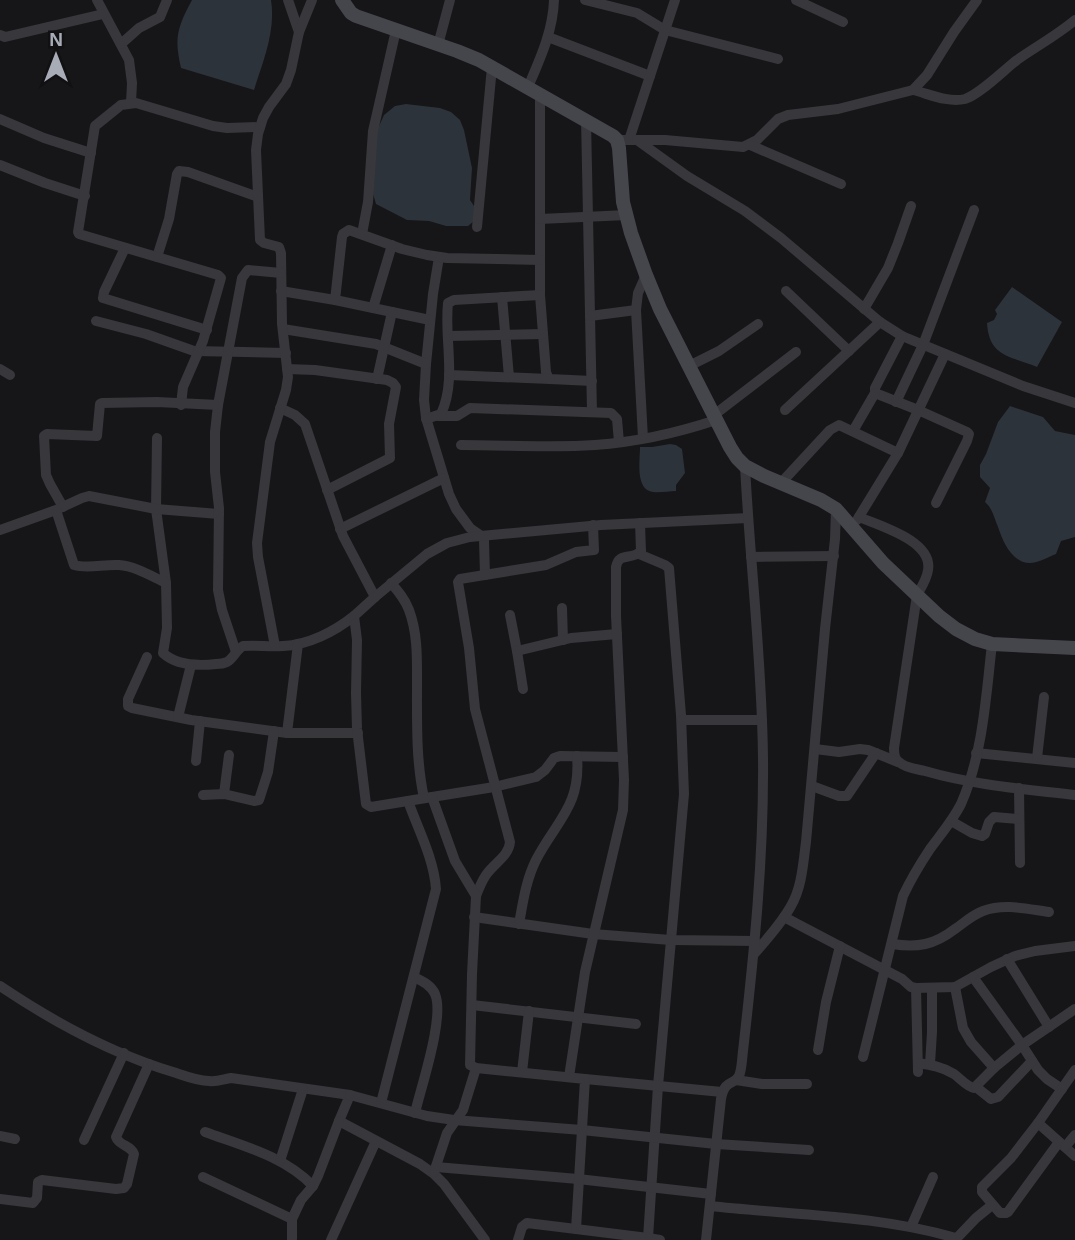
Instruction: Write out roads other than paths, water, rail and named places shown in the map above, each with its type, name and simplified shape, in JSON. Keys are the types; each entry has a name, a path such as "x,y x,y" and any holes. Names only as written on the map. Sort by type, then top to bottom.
{"street":[{"path":"97,0 129,60 131,103"},
{"path":"121,44 139,28 160,17 167,0"},
{"path":"288,0 299,32"},
{"path":"275,646 257,543 270,442 286,390 287,369 280,249 260,240 256,150 260,127 269,107 286,84 299,32 312,0"},
{"path":"342,0 356,16 457,51 628,140 764,224 880,322 902,336 1023,386 1075,403"},
{"path":"438,45 450,0"},
{"path":"550,379 546,372 542,334 534,90 554,13 554,0"},
{"path":"585,0 637,13 666,30 778,59"},
{"path":"675,0 628,140 623,202 646,275 660,309 737,458 745,466 764,476 821,500 856,523 904,537 922,550 927,559 928,575 917,595 894,748 894,756 898,762"},
{"path":"796,0 843,22"},
{"path":"913,90 927,75 977,0"},
{"path":"0,35 5,37 103,14"},
{"path":"750,145 778,119 788,115 838,109 913,90 948,100 970,98 1075,20"},
{"path":"362,234 368,202 373,131 396,30"},
{"path":"548,37 650,76"},
{"path":"477,227 492,67"},
{"path":"181,405 183,387 207,330 221,281 220,276 79,234 95,126 121,105 136,103 213,126 260,127"},
{"path":"0,119 44,138 91,153"},
{"path":"586,120 592,412"},
{"path":"628,140 736,147 750,145 841,184"},
{"path":"0,165 85,196"},
{"path":"157,257 167,227 177,174 180,171 258,197"},
{"path":"864,309 887,268 911,206"},
{"path":"896,402 923,345 974,210"},
{"path":"540,219 627,215"},
{"path":"335,300 343,234 349,230 402,249 439,257 540,260"},
{"path":"373,308 392,245"},
{"path":"125,248 103,298 207,330"},
{"path":"439,257 430,320 424,400 432,417 443,478 456,509 470,528 483,537 485,575"},
{"path":"236,652 218,590 219,514 215,449 218,405 244,273 253,270 281,272"},
{"path":"643,438 636,310 638,293 646,275"},
{"path":"281,291 430,320"},
{"path":"786,291 849,351"},
{"path":"432,417 442,411 449,375 448,303 454,300 540,295"},
{"path":"502,297 509,377"},
{"path":"590,316 636,310"},
{"path":"377,379 392,312"},
{"path":"96,321 200,351 286,354"},
{"path":"785,410 880,322"},
{"path":"689,366 719,351 758,324"},
{"path":"283,329 359,341 383,347 426,364"},
{"path":"449,336 542,334"},
{"path":"853,431 875,393 875,388 902,336"},
{"path":"461,445 583,445 677,432 715,417 796,352"},
{"path":"856,523 898,453 945,354"},
{"path":"0,369 10,375"},
{"path":"287,369 387,380 396,387 389,424 390,458 327,490"},
{"path":"449,375 592,381"},
{"path":"875,393 969,434 936,503"},
{"path":"166,583 127,566 74,565 60,508 46,475 44,436 97,436 102,403 218,405"},
{"path":"280,408 295,415 304,424 340,530 375,597"},
{"path":"432,417 457,416 470,408 611,413 616,417 619,442"},
{"path":"781,483 834,427 839,425 898,453"},
{"path":"157,438 156,509 166,583 167,628 163,653 167,657 191,665 225,663 243,646 298,644 341,626 427,554 447,543 480,535 748,518"},
{"path":"736,1080 743,1051 754,954 761,859 763,762 758,631 745,466"},
{"path":"340,530 443,478"},
{"path":"0,530 89,496 156,509 219,514"},
{"path":"754,954 784,918 802,878 834,556 836,509"},
{"path":"639,554 642,548 640,523"},
{"path":"856,523 883,563 956,629 992,644 1075,649"},
{"path":"593,526 594,550 576,552 546,565 460,579 457,584 469,648 475,709 510,842 506,854 488,872 476,896 470,1065 476,1068 722,1092"},
{"path":"518,1240 522,1227 527,1223 652,1239 654,1138 684,794 682,720 669,568 639,554 621,558 617,563 623,810 593,934 577,1016 569,1077"},
{"path":"751,556 834,556"},
{"path":"391,583 409,608 416,636 417,749 420,777 455,861 476,896"},
{"path":"562,608 563,639"},
{"path":"510,615 523,689"},
{"path":"354,617 357,640 358,733 366,804 372,807 494,787 536,777 554,758 560,756 623,757"},
{"path":"517,651 563,639 617,634"},
{"path":"287,733 298,644"},
{"path":"863,1057 904,896 931,848 961,804 969,782 982,726 992,644"},
{"path":"147,657 128,699 128,706 200,721 287,733 358,733"},
{"path":"178,717 191,665"},
{"path":"1037,758 1044,697"},
{"path":"682,720 762,720"},
{"path":"196,761 200,721"},
{"path":"202,795 224,794 254,801 261,798 274,731"},
{"path":"815,749 839,752 860,749 905,765 969,782 1075,796 1075,787"},
{"path":"812,786 839,796 847,796 876,753"},
{"path":"976,753 1075,763"},
{"path":"224,794 229,755"},
{"path":"519,924 530,874 574,797 578,774 577,756"},
{"path":"1019,788 1020,863"},
{"path":"381,1103 436,889 432,864 408,801"},
{"path":"951,821 982,836 991,819 1019,819"},
{"path":"892,944 923,946 953,931 971,917 996,908 1049,912"},
{"path":"474,918 593,934 671,940 755,941"},
{"path":"784,918 916,988 955,987 1007,959 1035,951 1075,946"},
{"path":"818,1050 826,1002 840,946"},
{"path":"1007,959 1049,1027"},
{"path":"414,977 431,988 438,1011 415,1113"},
{"path":"973,977 1038,1070 1062,1089"},
{"path":"0,986 60,1023 149,1064 199,1080 231,1078 349,1095 415,1113 456,1120 809,1150"},
{"path":"955,987 963,1027 971,1042 993,1069"},
{"path":"916,988 918,1067 930,1065 950,1072 969,1087 976,1087 991,1098 998,1097 1031,1061"},
{"path":"930,1065 932,988"},
{"path":"472,1005 636,1024"},
{"path":"976,1087 1022,1045 1075,1009"},
{"path":"522,1072 529,1011"},
{"path":"84,1140 124,1053"},
{"path":"0,1199 33,1203 37,1198 40,1181 124,1188 134,1154 117,1140 117,1133 149,1064"},
{"path":"435,1171 447,1133 463,1110 476,1068"},
{"path":"1075,1070 1038,1123 982,1187 982,1192 1000,1213 1008,1212 1062,1144 1075,1135"},
{"path":"576,1229 585,1079"},
{"path":"706,1240 724,1087 736,1080 762,1084 807,1084"},
{"path":"280,1161 303,1089"},
{"path":"292,1239 292,1219 301,1200 313,1186 349,1095"},
{"path":"340,1121 435,1171 578,1179 711,1194"},
{"path":"1038,1123 1075,1156"},
{"path":"205,1132 280,1161 313,1186"},
{"path":"0,1136 15,1139"},
{"path":"331,1240 376,1140"},
{"path":"435,1171 485,1240"},
{"path":"203,1177 292,1219"},
{"path":"911,1227 933,1177"},
{"path":"710,1206 911,1227 956,1239 992,1205"}]}
